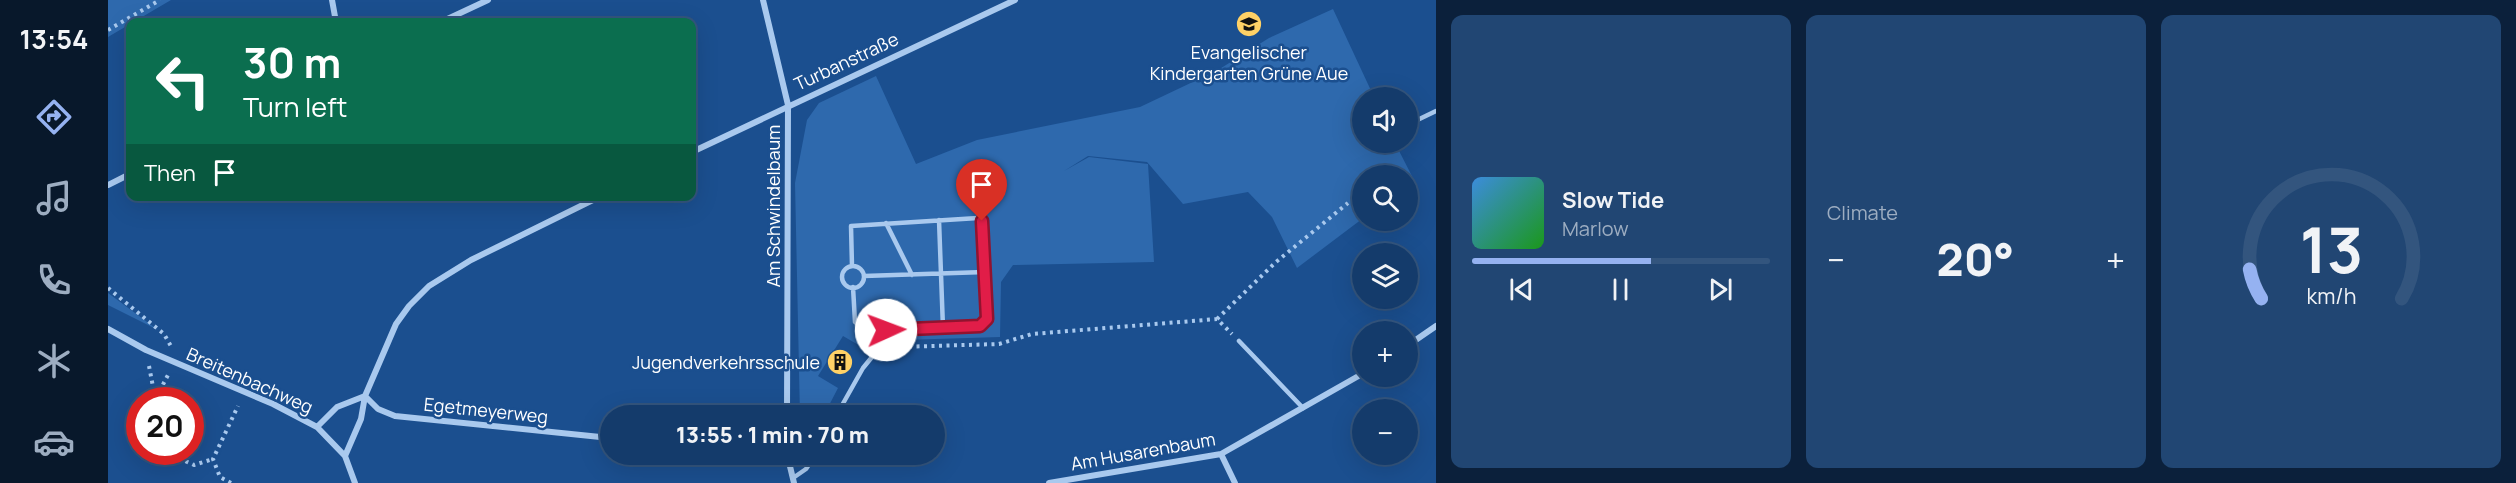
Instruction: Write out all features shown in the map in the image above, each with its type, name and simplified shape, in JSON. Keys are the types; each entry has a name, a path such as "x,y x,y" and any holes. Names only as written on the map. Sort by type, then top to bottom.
{"street":[{"path":"332,0 335,18"},
{"path":"450,18 488,0"},
{"name":"Am Schwindelbaum","path":"763,0 788,105 787,405"},
{"name":"Turbanstraße","path":"696,150 1015,0"},
{"path":"108,185 126,176"},
{"path":"345,456 361,419 364,396 396,324 409,306 429,286 471,260 591,201"},
{"path":"1418,338 1436,326"},
{"name":"Breitenbachweg","path":"108,329 180,365 273,404 317,427 345,456 355,483"},
{"name":"Am Husarenbaum","path":"1049,483 1221,454 1352,380"},
{"path":"317,427 337,407 364,396"},
{"name":"Egetmeyerweg","path":"364,396 378,409 394,416 600,437"},
{"path":"1221,454 1235,483"},
{"path":"789,465 793,480"}],"lane":[{"path":"1418,120 1436,111"},
{"path":"852,266 852,226 978,218 982,221 985,323 980,326 866,330 855,322 853,287"},
{"path":"939,220 943,328"},
{"path":"886,223 912,274"},
{"path":"852,266 859,268 864,276 861,283 853,287 846,285 842,277 846,269 852,266"},
{"path":"864,276 985,272"},
{"path":"842,405 863,368 872,357 861,338 866,330"},
{"path":"1239,341 1303,408"},
{"path":"793,480 809,465"}],"path":[{"path":"129,18 160,0"},
{"path":"108,30 126,20"},
{"path":"872,357 898,347 999,344 1032,334 1217,320 1276,262 1348,203"},
{"path":"108,288 164,334 180,365"},
{"path":"1217,320 1239,341"},
{"path":"149,366 153,387"},
{"path":"162,387 168,375"},
{"path":"231,483 220,477 213,459 238,406"},
{"path":"204,462 213,459"}],"shaded area":[{"path":"108,0 171,0 140,18 126,18 126,26 108,37"},
{"path":"1333,9 1369,87 1352,87 1352,153 1400,153 1406,165 1352,165 1352,227 1297,268 1272,217 1248,192 1183,204 1147,162 1088,156 1064,171 1089,157 1148,164 1154,262 1013,265 1001,282 1000,337 871,341 862,347 843,336 818,376 838,388 829,405 800,405 795,183 807,120 819,103 876,76 916,164 977,140 1140,107 1218,70 1269,38"},
{"path":"108,293 158,330 108,305"}],"place":[{"name":"Evangelischer Kindergarten Grüne Aue","path":"1249,24"},
{"name":"Jugendverkehrsschule","path":"840,362"}],"route":[{"path":"886,330 980,326 985,323 987,319 982,221"}]}
